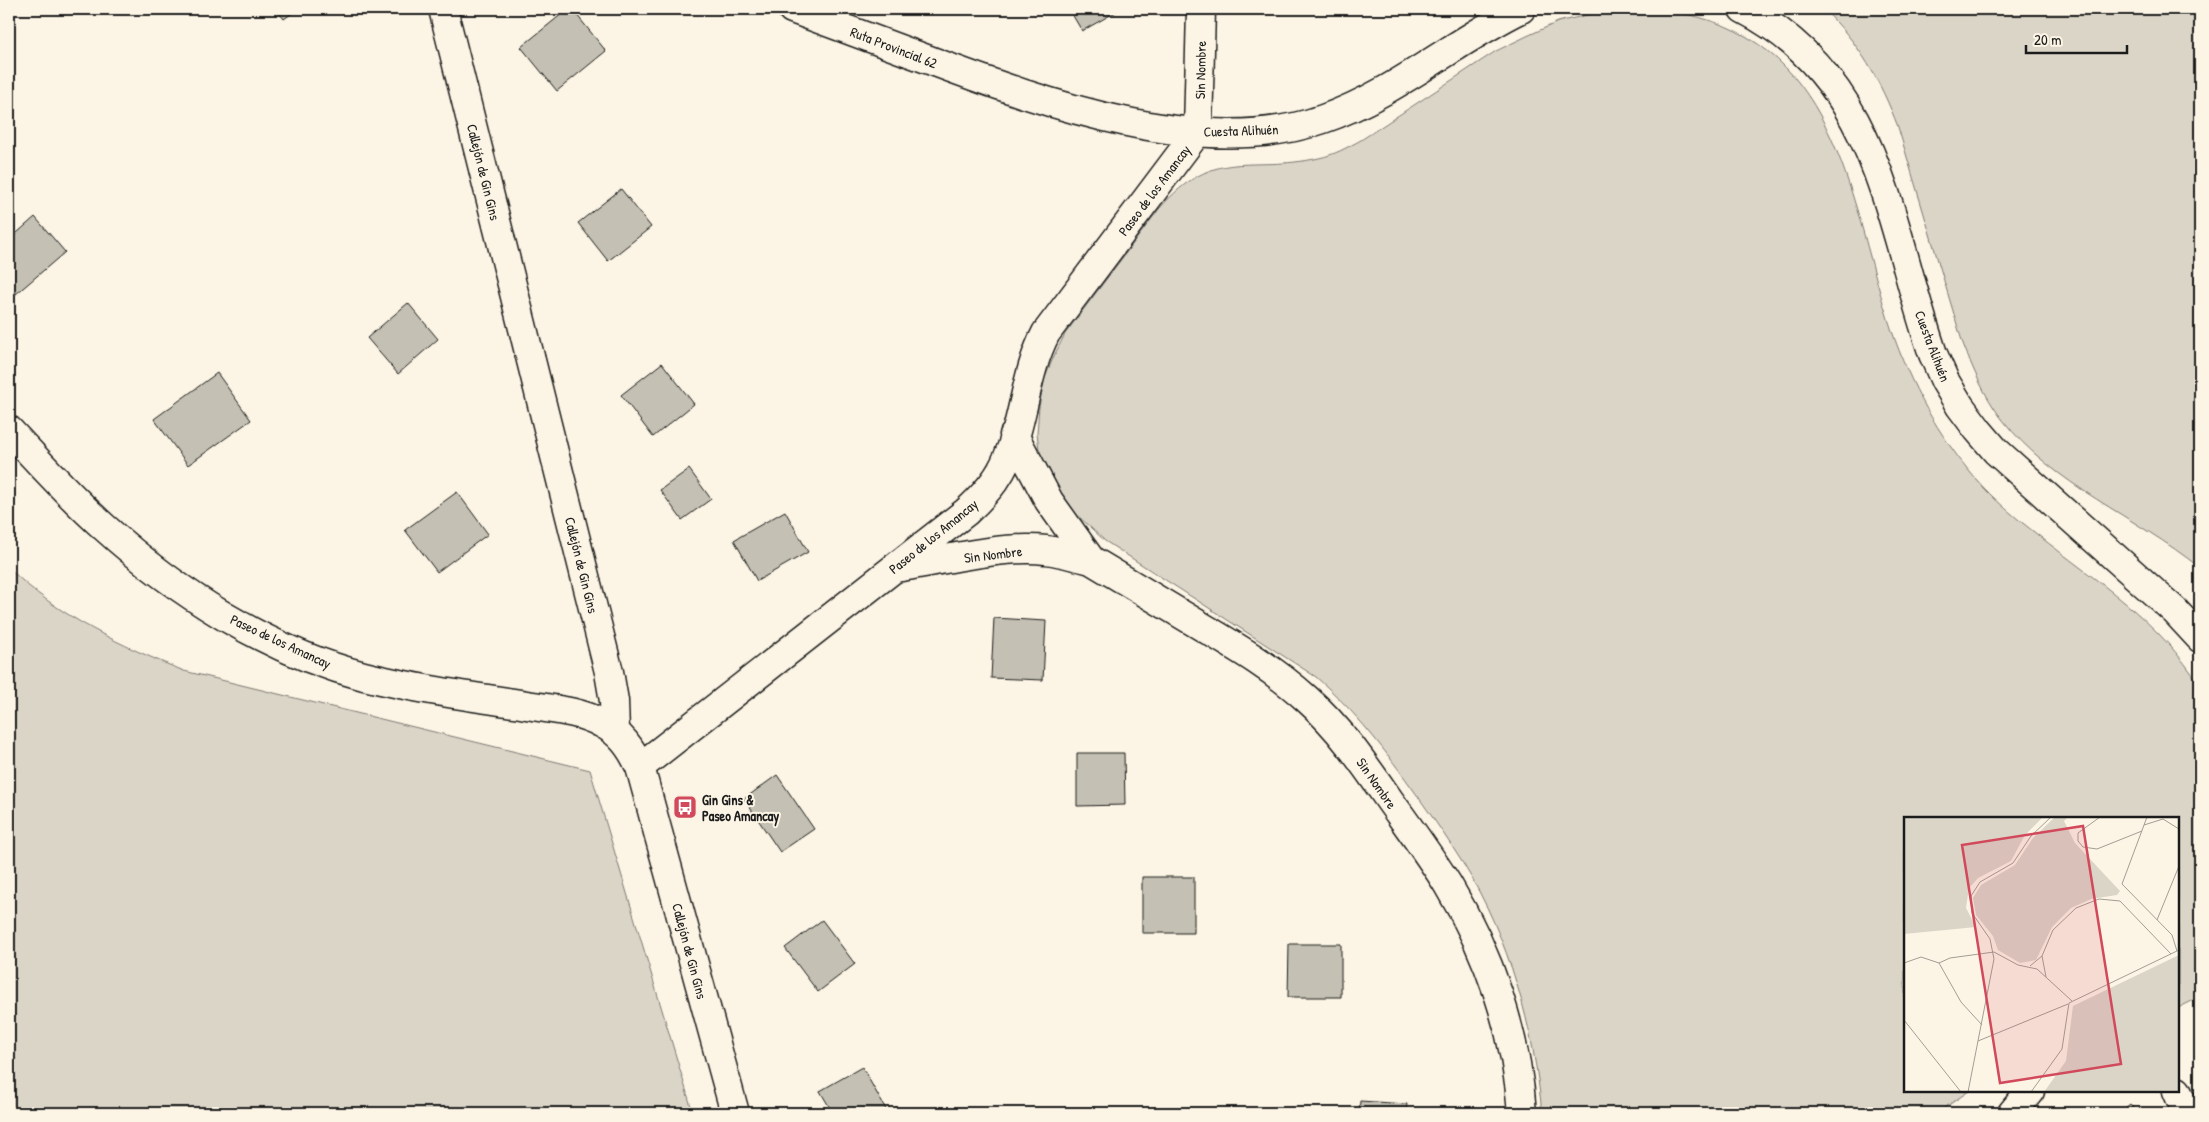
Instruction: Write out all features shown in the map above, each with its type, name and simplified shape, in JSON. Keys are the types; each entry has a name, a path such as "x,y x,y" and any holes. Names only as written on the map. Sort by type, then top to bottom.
{"street":[{"name":"Callejón de Gin Gins","path":"443,9 609,672 614,701 615,731 626,741 640,767 735,1113"},
{"name":"Ruta Provincial 62","path":"792,9 996,85"},
{"name":"Sin Nombre","path":"1198,131 1201,9"},
{"name":"Cuesta Alihuén","path":"996,85 1096,116 1198,131 1258,132 1321,120 1352,108 1379,94 1521,9"},
{"name":"Cuesta Alihuén","path":"1742,9 1778,29 1810,57 1825,74 1850,111 1861,131 1879,175 1933,354 1945,381 1978,430 2016,470 2170,606 2200,638"},
{"name":"Paseo de los Amancay","path":"640,767 979,500 1001,471 1014,435 1032,364 1046,333 1198,131"},
{"name":"Paseo de los Amancay","path":"9,430 77,502 130,550 188,592 253,632 324,663 362,675 400,684 571,713 601,722 615,731"},
{"name":"Sin Nombre","path":"1014,435 1049,501 1091,560"},
{"name":"Sin Nombre","path":"894,568 1020,549 1045,550 1091,560 1228,642 1281,677 1308,699 1332,723 1355,752 1434,863 1454,895 1489,969 1508,1030 1521,1094 1522,1113"},
{"path":"2012,1113 2029,1092"},
{"path":"2177,1092 2187,1113"}],"shaded area":[{"path":"1823,9 2200,9 2200,568 2175,549 2071,482 2023,443 2002,419 1979,381 1962,341 1898,127 1891,110 1868,64 1858,49 1848,35"},
{"path":"1623,10 1647,10 1685,14 1737,31 1777,59 1808,95 1831,138 1849,185 1899,351 1916,389 1937,427 1962,462 1990,494 2030,529 2147,622 2167,642 2200,686 2200,997 2179,1008 2179,817 1904,817 1904,1092 1968,1092 1937,1113 1542,1113 1533,1049 1526,1016 1517,984 1494,923 1464,865 1382,747 1345,705 1316,677 1105,541 1063,502 1040,458 1037,433 1044,380 1065,334 1159,209 1179,189 1198,176 1216,169 1234,165 1294,162 1325,157 1335,153 1361,140 1496,51 1558,22 1591,14"},
{"path":"9,568 48,601 91,628 137,651 184,671 590,770 693,1113 9,1113"}],"building":[{"path":"276,9 298,9 284,19"},
{"path":"568,9 572,9 606,51 557,91 521,47"},
{"path":"1069,9 1121,9 1082,31"},
{"path":"621,189 651,227 608,261 578,223"},
{"path":"35,217 65,252 16,294 9,285 9,240"},
{"path":"408,303 438,339 398,374 367,338"},
{"path":"662,363 694,404 653,437 621,395"},
{"path":"217,373 251,420 188,465 154,419"},
{"path":"689,469 711,499 682,520 660,490"},
{"path":"457,492 488,534 437,572 405,530"},
{"path":"785,511 808,552 757,581 734,540"},
{"path":"994,618 1046,621 1043,680 991,678"},
{"path":"1077,753 1124,753 1125,805 1077,806"},
{"path":"777,775 814,829 780,852 744,799"},
{"path":"1142,877 1194,877 1194,933 1142,933"},
{"path":"822,920 855,964 818,992 785,948"},
{"path":"1289,944 1341,944 1341,997 1288,997"},
{"path":"862,1067 888,1113 833,1113 820,1091"},
{"path":"1360,1101 1407,1104 1406,1113 1359,1113"},
{"path":"2130,1104 2137,1113 2119,1113"}],"place":[{"name":"Gin Gins & Paseo Amancay","path":"685,807"}]}
